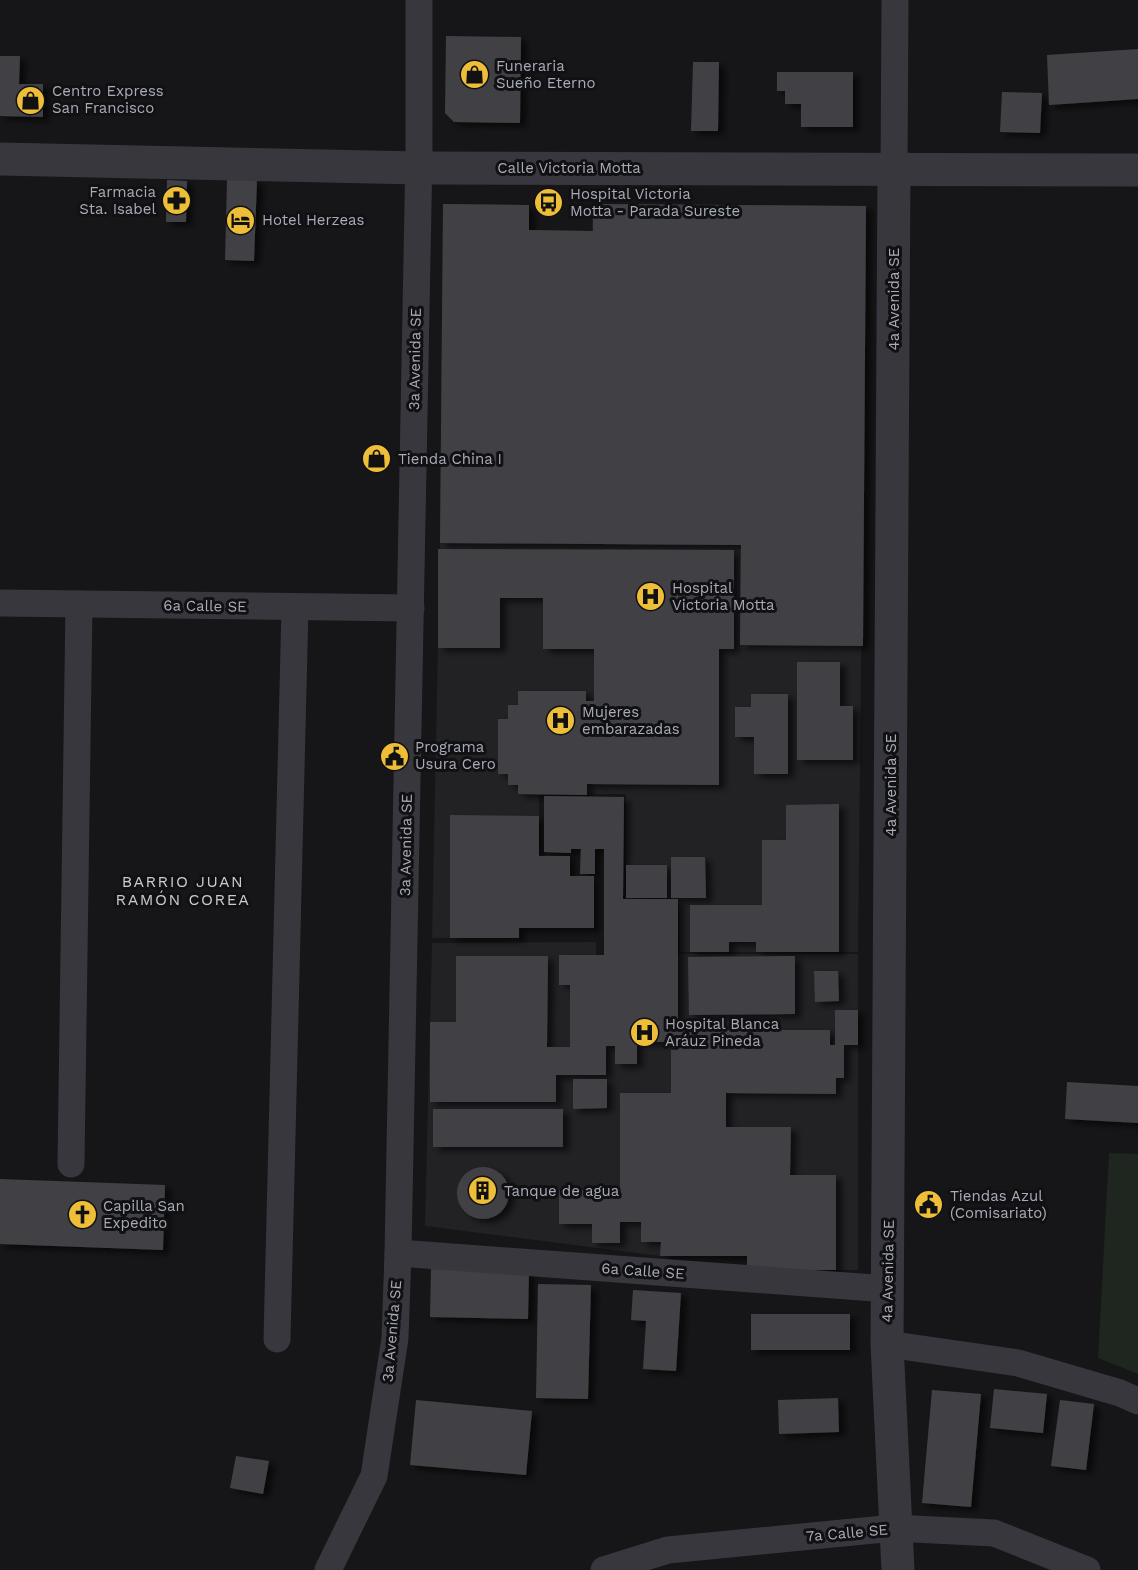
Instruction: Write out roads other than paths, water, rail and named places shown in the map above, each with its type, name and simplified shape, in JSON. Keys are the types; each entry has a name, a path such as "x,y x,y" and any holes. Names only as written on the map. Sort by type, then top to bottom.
{"street":[{"name":"3a Avenida SE","path":"328,1570 374,1476 395,1338 411,608 419,0"},
{"name":"4a Avenida SE","path":"896,0 887,1344 894,1528 898,1570"},
{"name":"Calle Victoria Motta","path":"0,159 418,168 1138,170"},
{"name":"6a Calle SE","path":"0,603 411,608"},
{"path":"71,1164 79,604"},
{"path":"277,1339 295,607"},
{"name":"6a Calle SE","path":"398,1253 888,1289"},
{"path":"887,1344 1018,1363 1120,1393 1138,1401"},
{"name":"7a Calle SE","path":"604,1570 668,1550 894,1528 993,1533 1087,1570"}],"place":[{"name":"Funeraria Sueño Eterno","path":"475,75"},
{"name":"Centro Express San Francisco","path":"31,100"},
{"name":"Farmacia Sta. Isabel","path":"177,201"},
{"name":"Hospital Victoria Motta - Parada Sureste","path":"549,203"},
{"name":"Hotel Herzeas","path":"241,220"},
{"name":"Tienda China I","path":"377,459"},
{"name":"Hospital Victoria Motta","path":"651,597"},
{"name":"Mujeres embarazadas","path":"561,721"},
{"name":"Programa Usura Cero","path":"394,756"},
{"name":"Hospital Blanca Aráuz Pineda","path":"644,1033"},
{"name":"Tanque de agua","path":"483,1191"},
{"name":"Tiendas Azul (Comisariato)","path":"929,1205"},
{"name":"Capilla San Expedito","path":"82,1215"}],"district":[{"name":"BARRIO JUAN RAMÓN COREA","path":"183,890"}]}
